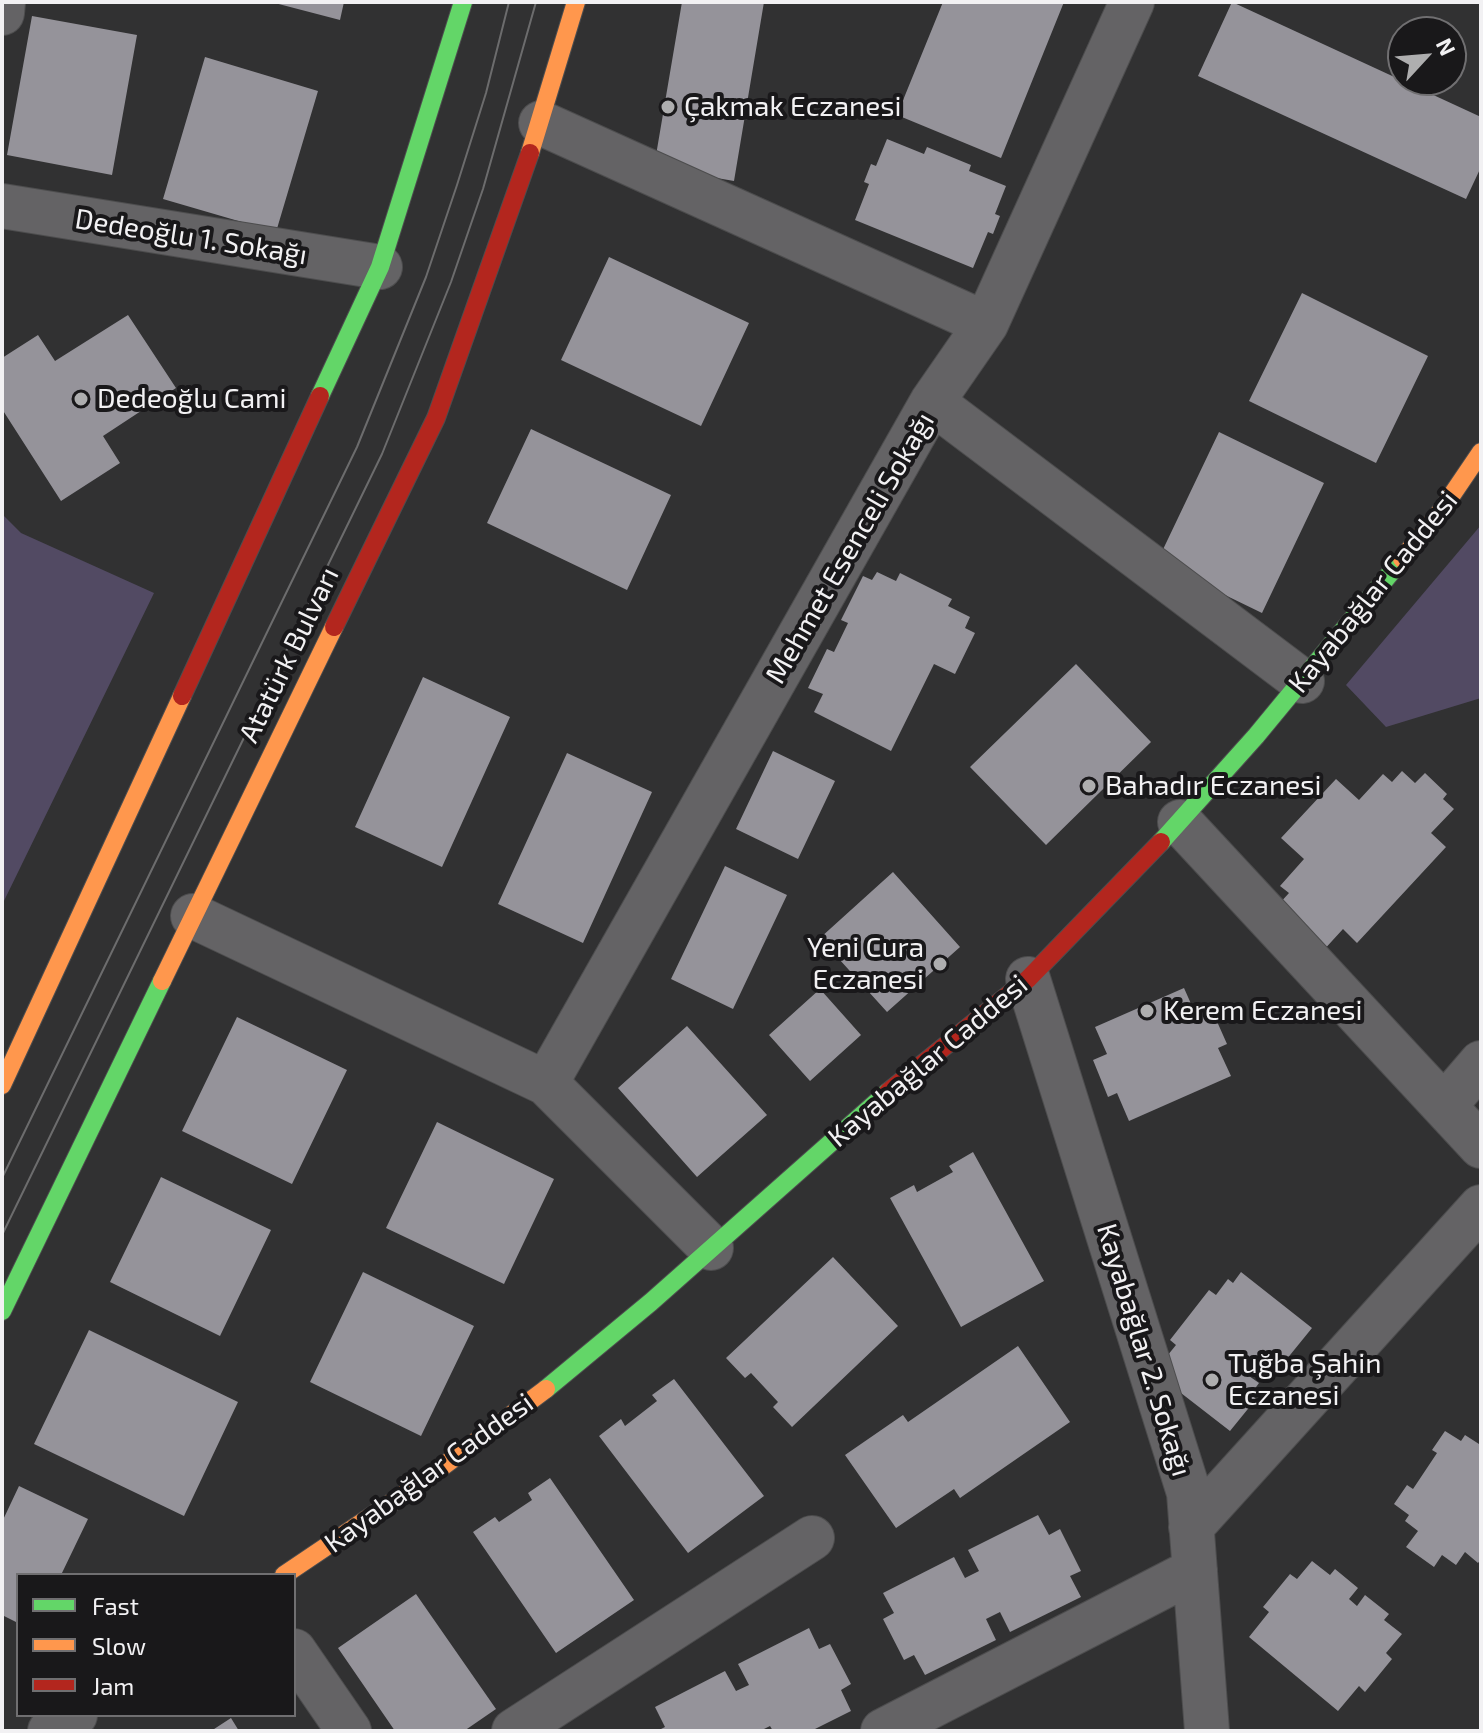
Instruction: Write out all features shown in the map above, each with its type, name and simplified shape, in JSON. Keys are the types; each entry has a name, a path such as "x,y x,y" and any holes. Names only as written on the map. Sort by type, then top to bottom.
{"main road":[{"path":"2,1085 15,1027 380,267 463,2"},
{"name":"Atatürk Bulvarı","path":"2,1311 436,418 541,123 576,2"},
{"name":"Kayabağlar Caddesi","path":"287,1573 491,1431 572,1369 876,1102 1028,979 1180,822 1302,681 1441,511 1480,457"}],"street":[{"path":"2,13 3,2"},
{"name":"Mehmet Esenceli Sokağı","path":"546,1083 932,402 986,324 1132,2"},
{"path":"541,123 986,324"},
{"name":"Dedeoğlu 1. Sokağı","path":"2,206 380,267"},
{"path":"932,402 1302,681"},
{"path":"1180,822 1481,1146"},
{"path":"193,916 546,1083 711,1248"},
{"name":"Kayabağlar 2. Sokağı","path":"1028,979 1189,1493 1207,1731"},
{"path":"1444,1106 1481,1063"},
{"path":"1191,1527 1481,1207"},
{"path":"514,1731 812,1538"},
{"path":"883,1731 1195,1570"},
{"path":"296,1654 349,1731"},
{"path":"50,1731 72,1717"}],"shaded area":[{"path":"2,514 21,533 154,593 2,905"},
{"path":"1481,525 1481,698 1386,727 1346,685"}],"building":[{"path":"271,2 344,2 340,20"},
{"path":"682,2 764,2 734,181 654,167"},
{"path":"943,2 1064,2 1001,158 897,115"},
{"path":"1232,2 1387,74 1387,96 1436,96 1481,117 1481,167 1466,199 1198,76"},
{"path":"32,16 137,35 112,175 7,155"},
{"path":"205,57 318,91 276,232 163,199"},
{"path":"887,139 924,154 927,147 971,165 969,171 1006,186 995,214 1000,216 993,234 988,232 973,268 855,220 869,184 864,182 871,164 876,166"},
{"path":"609,257 749,323 701,426 561,360"},
{"path":"1302,293 1428,356 1376,463 1249,401"},
{"name":"Dedeoğlu Cami","path":"128,315 176,388 103,436 120,463 61,501 2,409 2,358 38,335 55,361"},
{"path":"531,429 671,495 627,590 487,523"},
{"path":"1219,432 1324,483 1262,613 1157,562"},
{"path":"877,572 896,581 900,573 952,599 948,606 970,617 965,628 975,633 955,674 934,664 891,751 814,712 823,694 808,688 827,649 834,652 848,623 841,620 863,576 872,580"},
{"path":"1076,664 1151,742 1046,845 970,767"},
{"path":"423,677 510,717 442,867 355,827"},
{"path":"773,751 835,781 798,859 736,829"},
{"path":"567,753 652,792 583,943 498,904"},
{"path":"1402,771 1415,783 1425,773 1447,794 1443,799 1454,809 1431,833 1446,847 1357,943 1343,929 1321,953 1278,905 1289,893 1280,886 1304,859 1281,838 1336,779 1359,800 1383,774 1392,782"},
{"path":"725,866 787,895 733,1009 671,979"},
{"path":"893,872 960,947 887,1012 820,938"},
{"path":"1184,988 1196,1015 1211,1008 1227,1044 1218,1048 1231,1076 1129,1121 1117,1093 1108,1097 1093,1060 1107,1054 1095,1027"},
{"path":"820,989 861,1035 810,1081 769,1035"},
{"path":"237,1017 347,1070 292,1184 182,1131"},
{"path":"687,1026 767,1115 697,1177 618,1088"},
{"path":"437,1122 554,1179 504,1284 386,1228"},
{"path":"973,1152 1044,1281 961,1327 890,1198 914,1185 917,1192 953,1172 949,1166"},
{"path":"161,1177 271,1230 220,1336 110,1282"},
{"path":"833,1257 898,1326 792,1427 773,1407 778,1402 751,1373 745,1378 726,1358"},
{"path":"363,1272 474,1326 421,1436 310,1382"},
{"path":"1241,1272 1312,1328 1286,1360 1281,1356 1271,1367 1262,1359 1249,1376 1259,1383 1251,1394 1256,1399 1230,1431 1159,1376 1163,1361 1176,1345 1170,1340 1209,1290 1216,1295 1228,1279 1233,1283"},
{"path":"89,1330 238,1402 184,1516 34,1444"},
{"path":"1018,1346 1070,1422 960,1498 954,1489 896,1528 845,1455 903,1415 908,1422"},
{"path":"674,1379 764,1496 688,1553 599,1436 621,1419 625,1426 657,1401 652,1395"},
{"path":"1445,1431 1461,1441 1465,1435 1479,1444 1481,1441 1481,1559 1478,1563 1465,1552 1456,1565 1442,1555 1434,1567 1406,1547 1418,1531 1405,1521 1409,1515 1394,1504 1407,1485 1413,1489 1437,1453 1432,1450"},
{"path":"550,1478 634,1600 556,1653 473,1532 495,1517 499,1522 532,1500 528,1493"},
{"path":"19,1486 88,1519 62,1573 16,1573 16,1622 2,1615 2,1522"},
{"path":"1038,1515 1049,1535 1060,1529 1081,1571 1070,1576 1081,1597 1010,1632 1000,1612 986,1619 996,1640 925,1675 914,1655 904,1660 883,1619 894,1613 883,1593 954,1557 965,1578 979,1571 968,1550"},
{"path":"1312,1561 1330,1575 1335,1569 1358,1588 1349,1599 1357,1606 1365,1595 1389,1614 1384,1620 1402,1634 1386,1653 1392,1659 1365,1692 1359,1686 1338,1711 1249,1637 1269,1612 1263,1607 1290,1574 1297,1579"},
{"path":"416,1594 496,1709 464,1731 395,1731 338,1648"},
{"path":"809,1628 819,1649 830,1644 851,1684 841,1690 851,1711 811,1731 773,1731 770,1726 760,1731 657,1731 665,1727 655,1707 725,1671 736,1691 749,1685 738,1664"},
{"path":"231,1718 239,1731 211,1731"}],"tram line":[{"path":"2,1178 357,447 426,277 486,93 509,2"},
{"path":"2,1235 382,454 451,282 483,189 536,2"}],"traffic: fast":[{"path":"320,396 380,267 463,2"},
{"path":"1161,842 1256,736 1402,559"},
{"path":"2,1311 162,981"},
{"path":"546,1389 651,1302 888,1092"}],"traffic: slow":[{"path":"530,153 576,2"},
{"path":"1402,559 1441,511 1481,452"},
{"path":"162,981 334,627"},
{"path":"2,1085 182,696"},
{"path":"287,1573 422,1482 546,1389"}],"traffic: jam":[{"path":"334,627 436,418 530,153"},
{"path":"182,696 320,396"},
{"path":"888,1092 1028,979 1161,842"}],"place":[{"name":"Çakmak Eczanesi","path":"668,107"},
{"name":"Dedeoğlu Cami","path":"81,399"},
{"name":"Bahadır Eczanesi","path":"1089,786"},
{"name":"Yeni Cura Eczanesi","path":"940,964"},
{"name":"Kerem Eczanesi","path":"1147,1011"},
{"name":"Tuğba Şahin Eczanesi","path":"1212,1380"}]}
